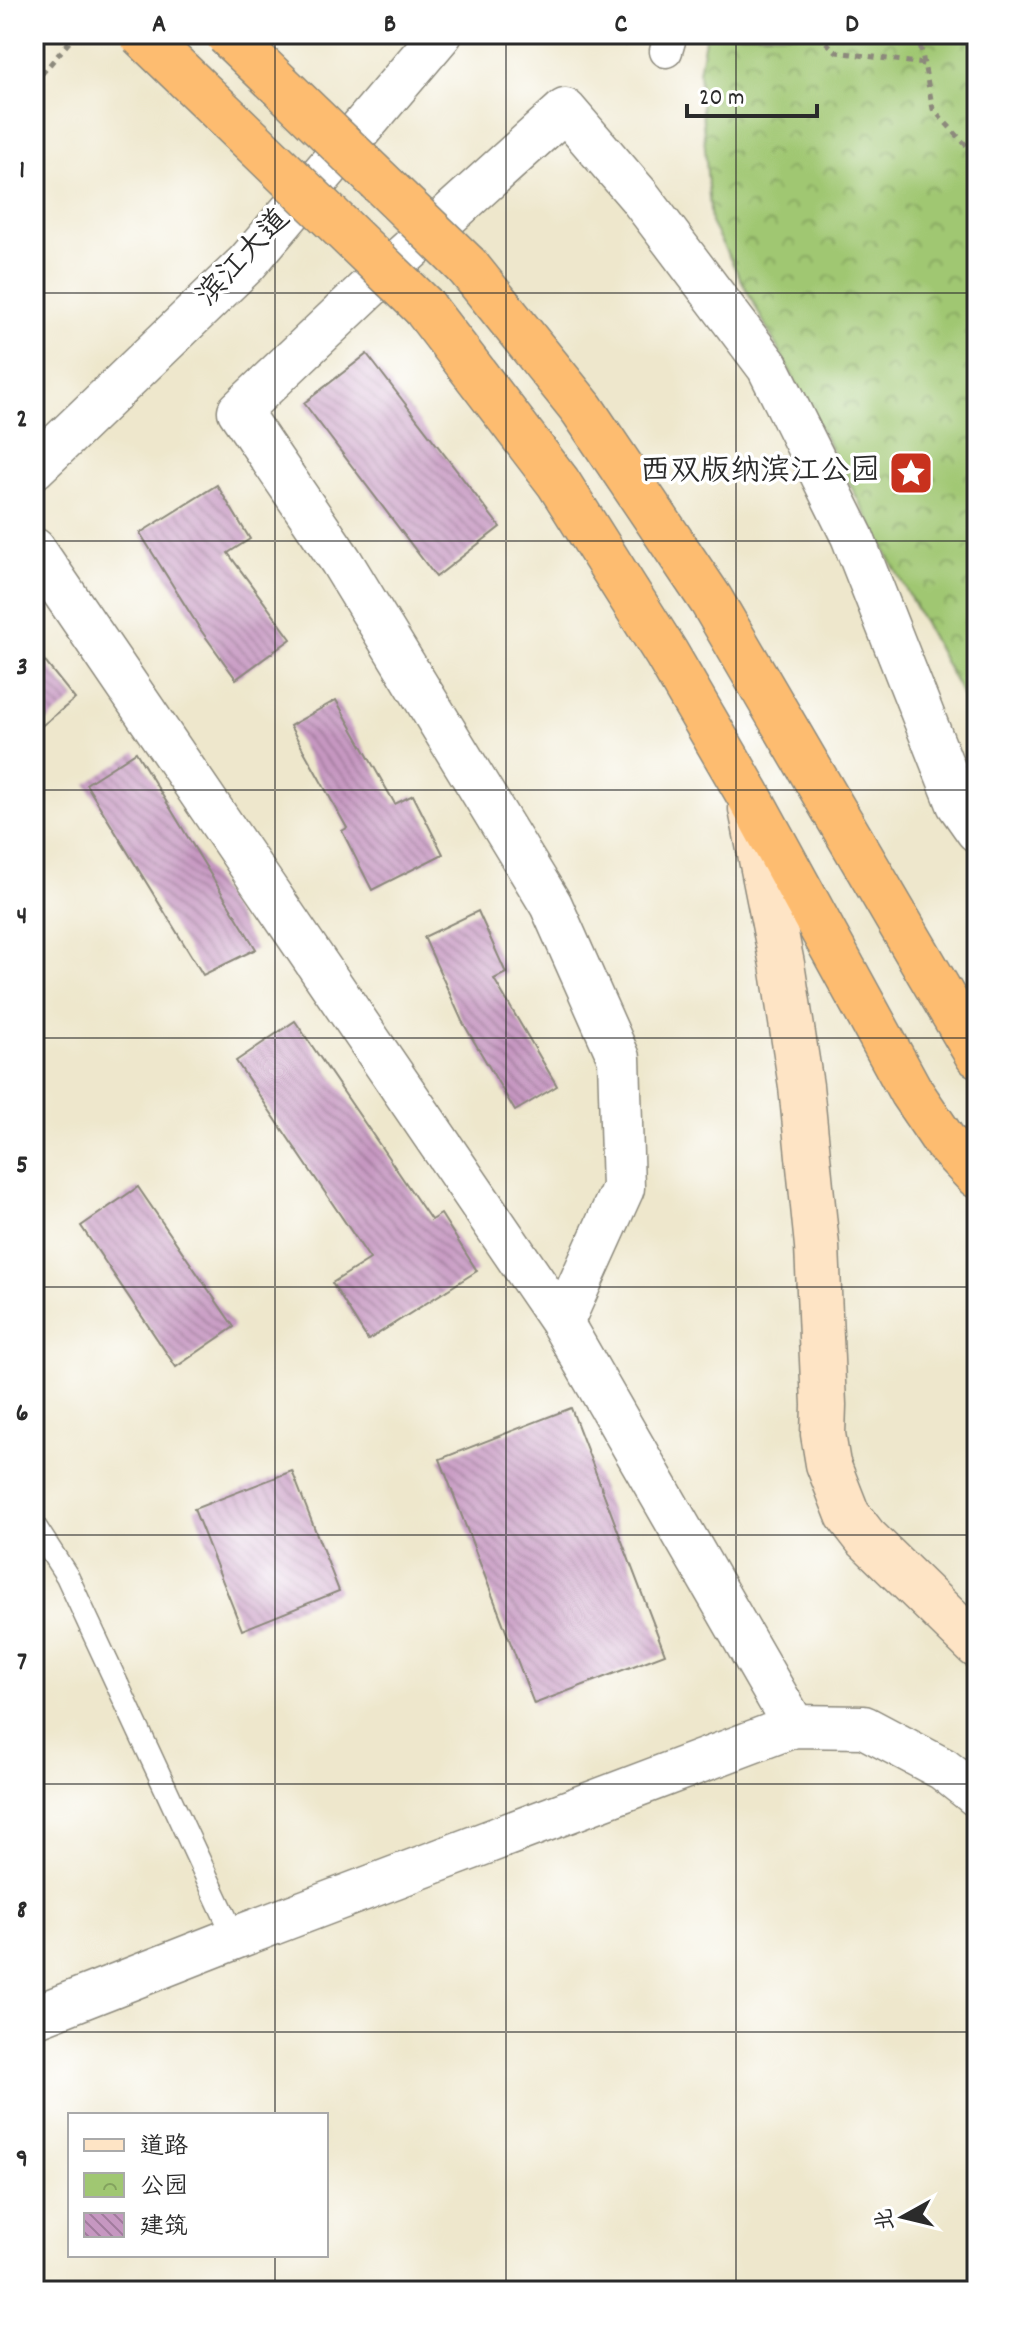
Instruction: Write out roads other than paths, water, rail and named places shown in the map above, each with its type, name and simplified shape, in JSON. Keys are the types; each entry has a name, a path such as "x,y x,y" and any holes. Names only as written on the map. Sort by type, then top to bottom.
{"highway":[{"path":"141,34 424,307 558,482 666,653 748,794 911,1092 945,1142 977,1176"},
{"path":"227,34 467,266 582,409 711,600 977,1055"}],"main road":[{"path":"748,794 782,964 801,1086 817,1246 823,1434 828,1464 848,1515 865,1537 977,1646"}],"street":[{"name":"滨江大道","path":"34,468 247,263 441,34"},
{"path":"562,1323 623,1188 619,1058 551,905 341,561 239,411 380,277 565,110 639,196 768,367 852,536 958,804 977,831"},
{"path":"34,549 562,1323 794,1726"},
{"path":"34,2017 794,1726 864,1727 943,1769 977,1796"}],"lane":[{"path":"34,1525 67,1576 235,1938"}],"place":[{"name":"西双版纳滨江公园","path":"911,473"}]}
